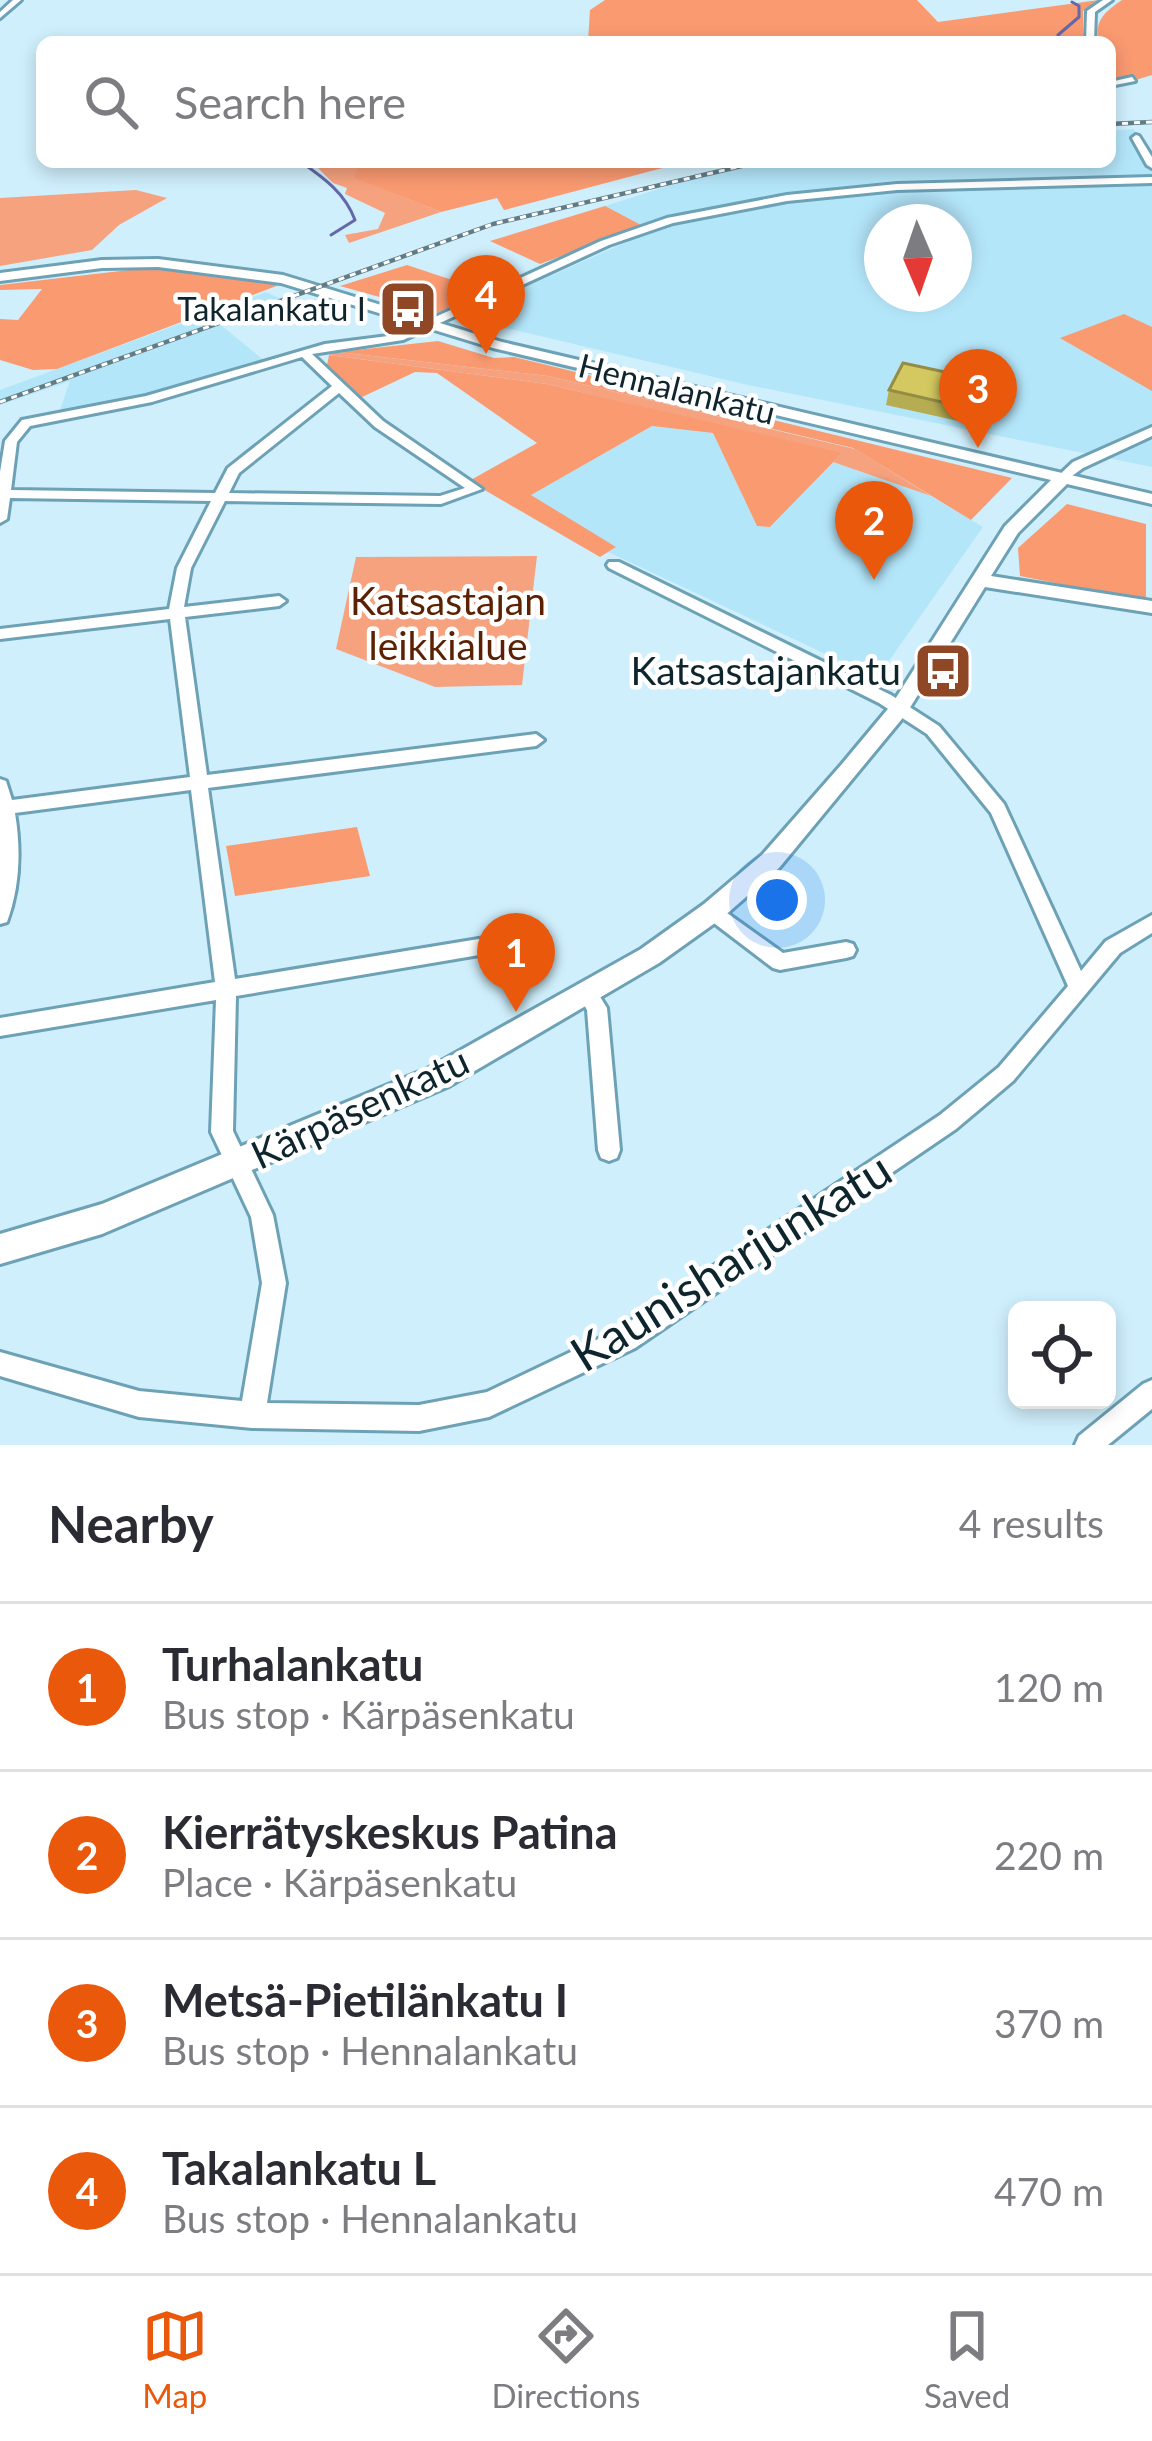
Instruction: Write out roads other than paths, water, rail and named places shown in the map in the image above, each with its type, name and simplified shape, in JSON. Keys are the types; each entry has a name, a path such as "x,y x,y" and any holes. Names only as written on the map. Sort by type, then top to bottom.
{"street":[{"path":"2,12 17,0"},
{"path":"1090,36 1091,10 1108,0"},
{"path":"1116,83 1132,79"},
{"path":"1136,138 1152,165"},
{"path":"0,519 4,467 18,428 148,400 304,353 399,338 605,243 735,207 941,183 1152,180"},
{"name":"Hennalankatu","path":"0,279 133,263 196,265 283,279 427,325 1152,499"},
{"path":"5,494 442,500 475,489 408,446 304,353"},
{"path":"252,1415 274,1283 262,1215 222,1132 226,987 203,785 196,780 176,610 184,568 233,472 338,388"},
{"path":"1062,479 1078,465 1152,430"},
{"name":"Kärpäsenkatu","path":"0,1249 101,1219 439,1077 587,993 713,911 771,861 899,709 1011,530 1062,479"},
{"path":"614,565 933,730 998,809 1078,986"},
{"path":"978,580 1152,607"},
{"path":"0,634 280,601"},
{"path":"7,807 536,740"},
{"path":"0,786 7,807 9,884 0,916"},
{"path":"713,911 780,962 846,950"},
{"name":"Kaunisharjunkatu","path":"0,1364 139,1404 252,1415 419,1418 489,1403 626,1339 948,1122 1006,1074 1113,947 1152,923"},
{"path":"0,1027 503,944"},
{"path":"587,993 597,1008 608,1150"},
{"path":"1088,1445 1152,1393"}],"waterway":[{"path":"1059,36 1079,17 1079,6 1072,2"},
{"path":"309,168 340,194 355,220 331,235"}],"railway":[{"path":"1116,124 1152,122"},
{"path":"0,402 493,224 733,168"}],"place":[{"name":"Takalankatu I","path":"408,309"},
{"name":"Takalankatu L","path":"486,354"},
{"name":"Metsä-Pietilänkatu I","path":"978,448"},
{"name":"Kierrätyskeskus Patina","path":"874,580"},
{"name":"Katsastajankatu","path":"943,671"},
{"name":"Turhalankatu","path":"516,1012"}],"park label":[{"name":"Katsastajan leikkialue","path":"448,624"}]}
